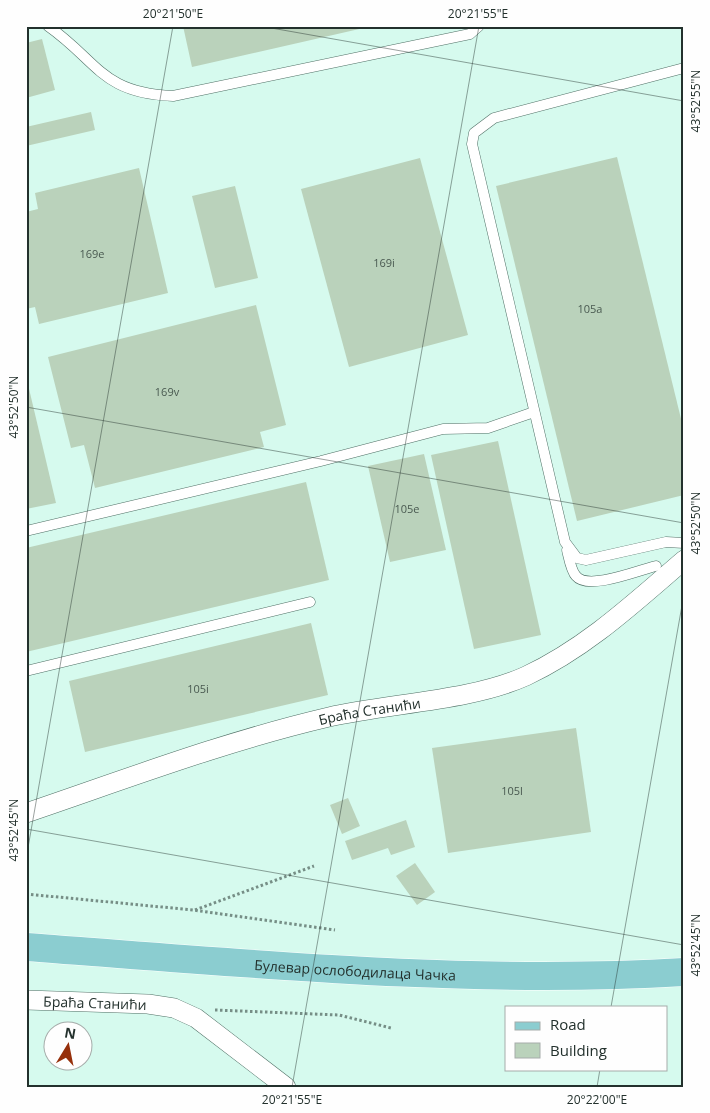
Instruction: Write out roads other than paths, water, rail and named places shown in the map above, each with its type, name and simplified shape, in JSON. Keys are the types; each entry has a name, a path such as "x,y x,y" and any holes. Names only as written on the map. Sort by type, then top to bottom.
{"main road":[{"name":"Булевар ослободилаца Чачка","path":"26,946 277,965 482,975 614,976 684,972"}],"street":[{"name":"Браћа Станићи","path":"26,813 236,741 329,717 486,689 525,676 578,646 616,620 684,560"},
{"name":"Браћа Станићи","path":"26,1000 148,1004 174,1008 196,1018 286,1087"}],"lane":[{"path":"53,28 104,77 148,95 173,96 470,34 479,26"},
{"path":"656,566 596,582 582,581 574,576 472,144 474,132 494,118 684,68"},
{"path":"26,532 321,461 443,429 488,428 534,412"},
{"path":"565,542 577,558 586,560 666,542 684,543"},
{"path":"26,671 310,602"}]}
